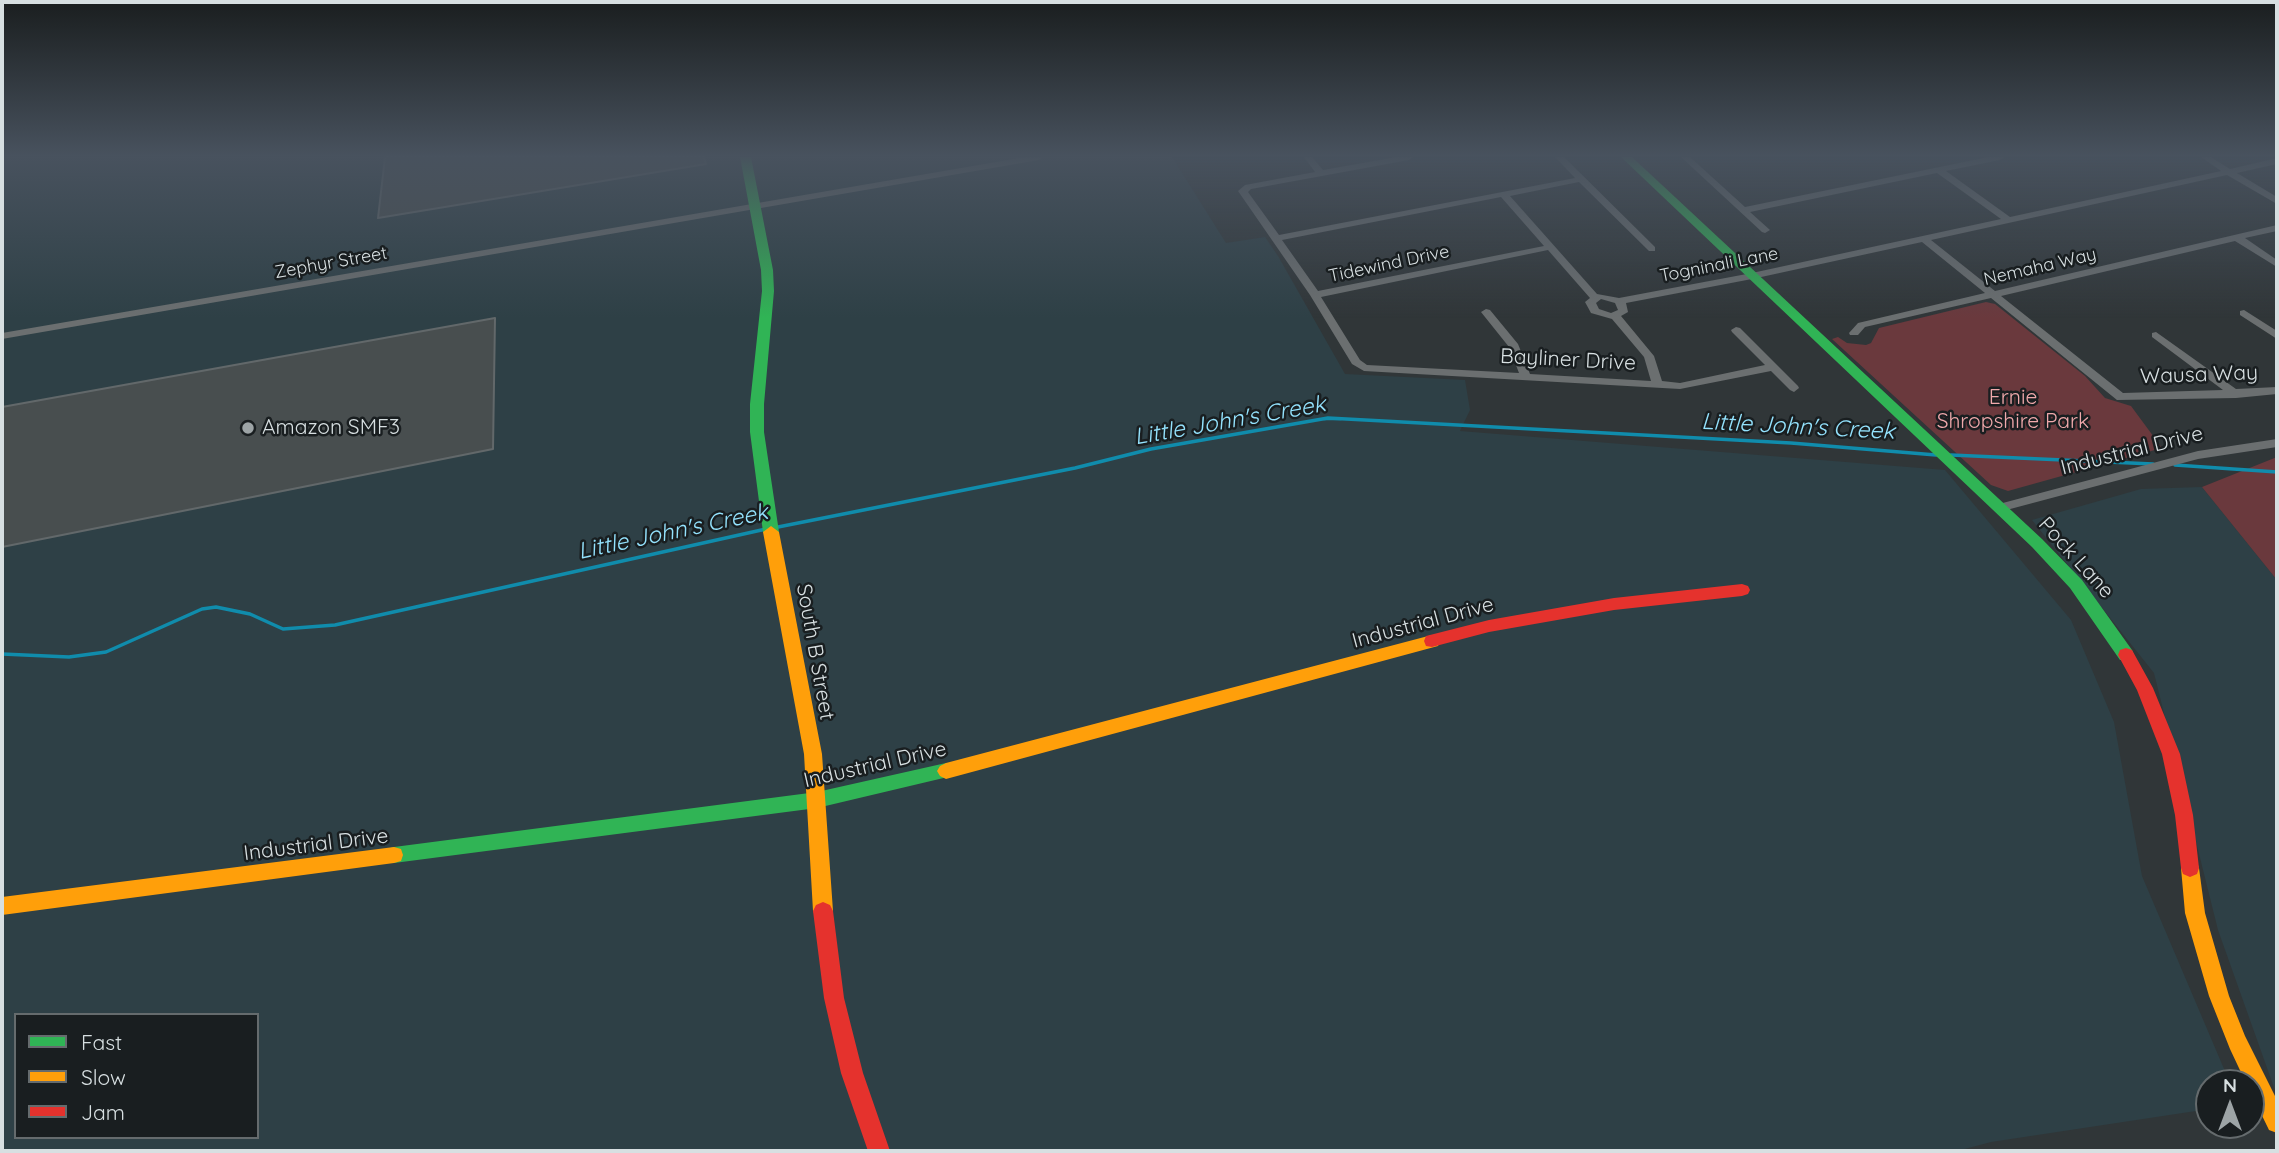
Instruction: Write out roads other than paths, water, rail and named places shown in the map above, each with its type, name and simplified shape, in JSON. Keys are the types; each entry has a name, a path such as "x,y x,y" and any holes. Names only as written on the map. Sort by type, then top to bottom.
{"street":[{"name":"Zephyr Street","path":"2,336 727,211"},
{"name":"South B Street","path":"756,211 766,262 768,291 757,404 757,432 768,516 813,754 824,928 834,998 852,1073 879,1151"},
{"path":"1256,211 1315,295 1359,365"},
{"path":"1275,239 1422,211"},
{"path":"1518,211 1595,298 1590,302 1595,312 1615,316 1623,312 1619,301"},
{"path":"1613,211 1652,249"},
{"name":"Pock Lane","path":"1683,211 1999,508 2076,584 2117,638 2145,688 2171,754 2180,790 2189,876 2205,953 2237,1042 2277,1122"},
{"path":"1746,211 1765,230"},
{"path":"1996,211 2007,219"},
{"name":"Togninali Lane","path":"1595,298 1611,297 1619,301 1752,276 2045,211"},
{"name":"Nemaha Way","path":"1854,333 1862,325 2277,228"},
{"path":"2236,237 2277,264"},
{"path":"1923,238 1994,294"},
{"name":"Tidewind Drive","path":"1315,295 1551,247"},
{"name":"Wausa Way","path":"1994,294 2122,397 2277,391"},
{"path":"1486,312 1514,346 1525,376"},
{"path":"2244,313 2277,336"},
{"path":"1615,316 1649,356 1657,384"},
{"path":"1736,330 1794,388"},
{"path":"2156,335 2236,394"},
{"name":"Bayliner Drive","path":"1359,365 1370,369 1657,384 1690,384 1774,368"},
{"name":"Industrial Drive","path":"1999,508 2198,455 2277,443"},
{"name":"Industrial Drive","path":"2,906 817,800 927,776 1489,625 1614,604 1742,590"}],"waterway":[{"name":"Little John's Creek","path":"773,528 1075,468 1151,449 1328,418 1791,443 1936,455"},
{"name":"Little John's Creek","path":"1324,419 1341,419"},
{"name":"Little John's Creek","path":"1951,455 2153,464"},
{"name":"Little John's Creek","path":"2175,465 2277,472"},
{"name":"Little John's Creek","path":"2,654 69,657 106,652 202,609 216,607 250,614 283,629 335,625 766,529"}],"place":[{"name":"Amazon SMF3","path":"248,428"}],"park label":[{"name":"Ernie Shropshire Park","path":"2013,410"}]}
